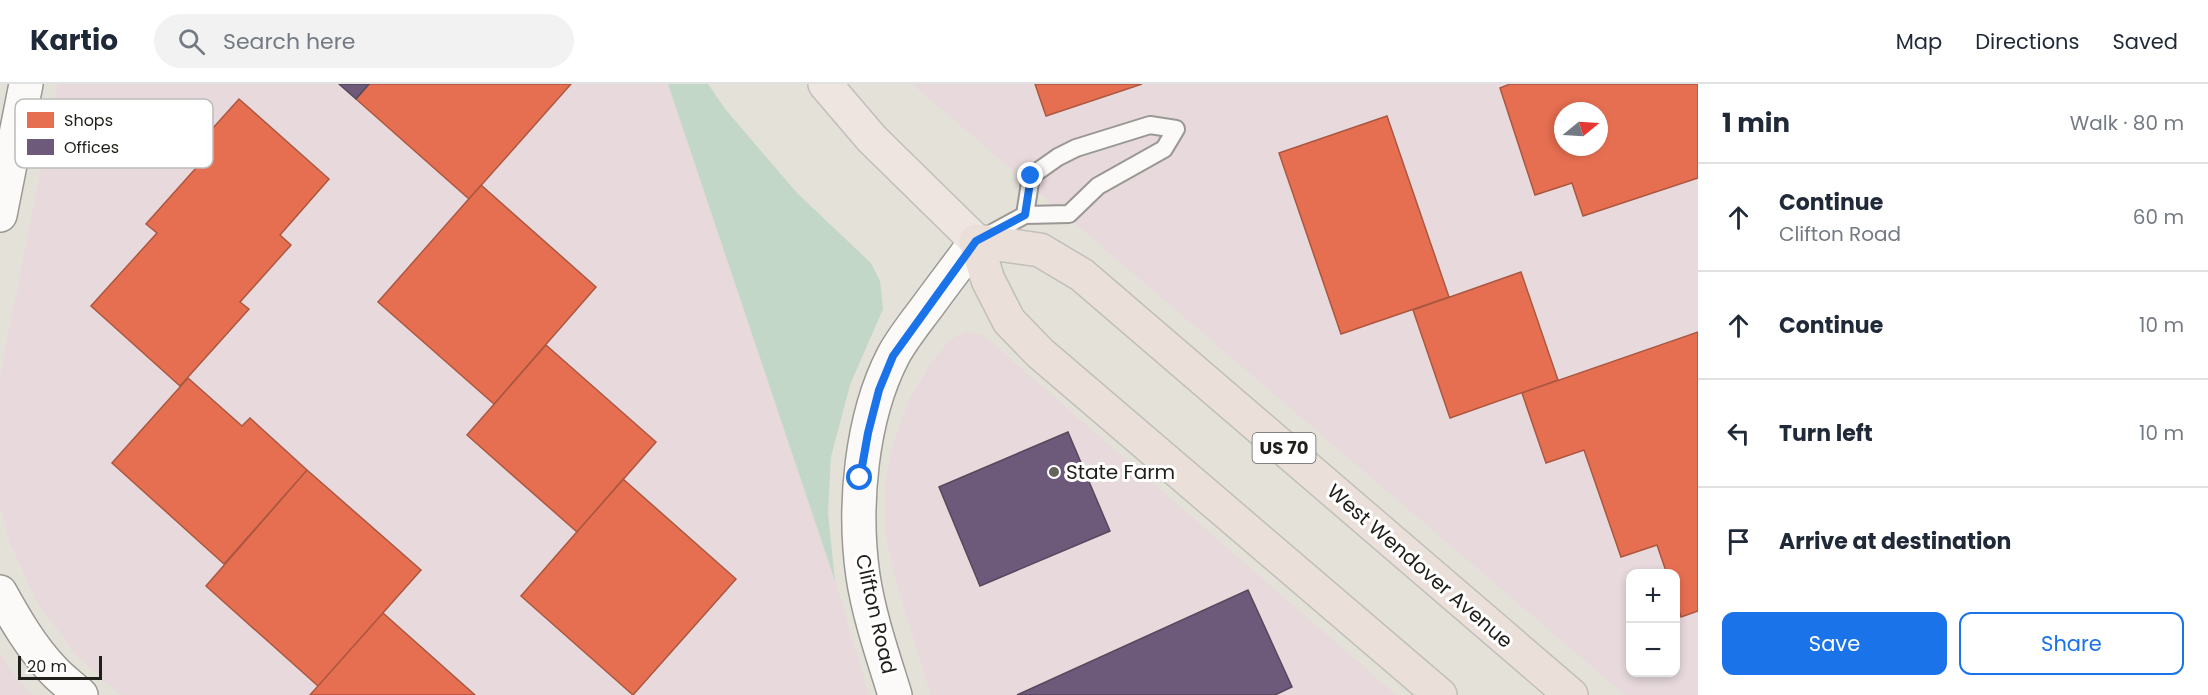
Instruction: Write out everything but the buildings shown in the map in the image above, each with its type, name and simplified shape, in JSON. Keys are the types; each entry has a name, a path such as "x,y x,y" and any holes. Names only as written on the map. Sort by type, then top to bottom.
{"highway":[{"path":"825,84 872,140 976,241 988,280 1009,321 1040,353 1440,695"},
{"name":"West Wendover Avenue","path":"976,241 1040,250 1082,275 1571,695"}],"street":[{"path":"23,99 26,84"},
{"path":"0,215 15,139"},
{"name":"Clifton Road","path":"895,695 863,576 859,533 860,478 865,443 879,390 893,356 976,241"},
{"path":"0,592 16,621 53,670 81,695"}],"lane":[{"path":"976,241 1025,215 1069,214 1098,186 1164,148 1176,129 1150,125 1076,148 1058,157 1031,176 1025,215"}],"shaded area":[{"path":"58,84 668,84 835,581 869,695 120,695 78,657 38,604 9,541 0,507 0,376 41,168 213,168 213,99 55,99"},
{"path":"912,84 1698,84 1698,695 1625,695"},
{"path":"966,332 983,335 1396,695 931,695 897,585 885,532 885,483 894,441 909,400 931,363 951,339"},
{"path":"0,653 10,669 32,695 0,695"}],"green space":[{"path":"668,84 708,84 726,110 797,193 871,263 880,281 883,309 850,385 831,457 828,513 835,581"}],"place":[{"name":"State Farm","path":"1054,472"}],"route":[{"path":"860,478 865,443 879,390 893,356 976,241 1025,215 1031,176"}]}
